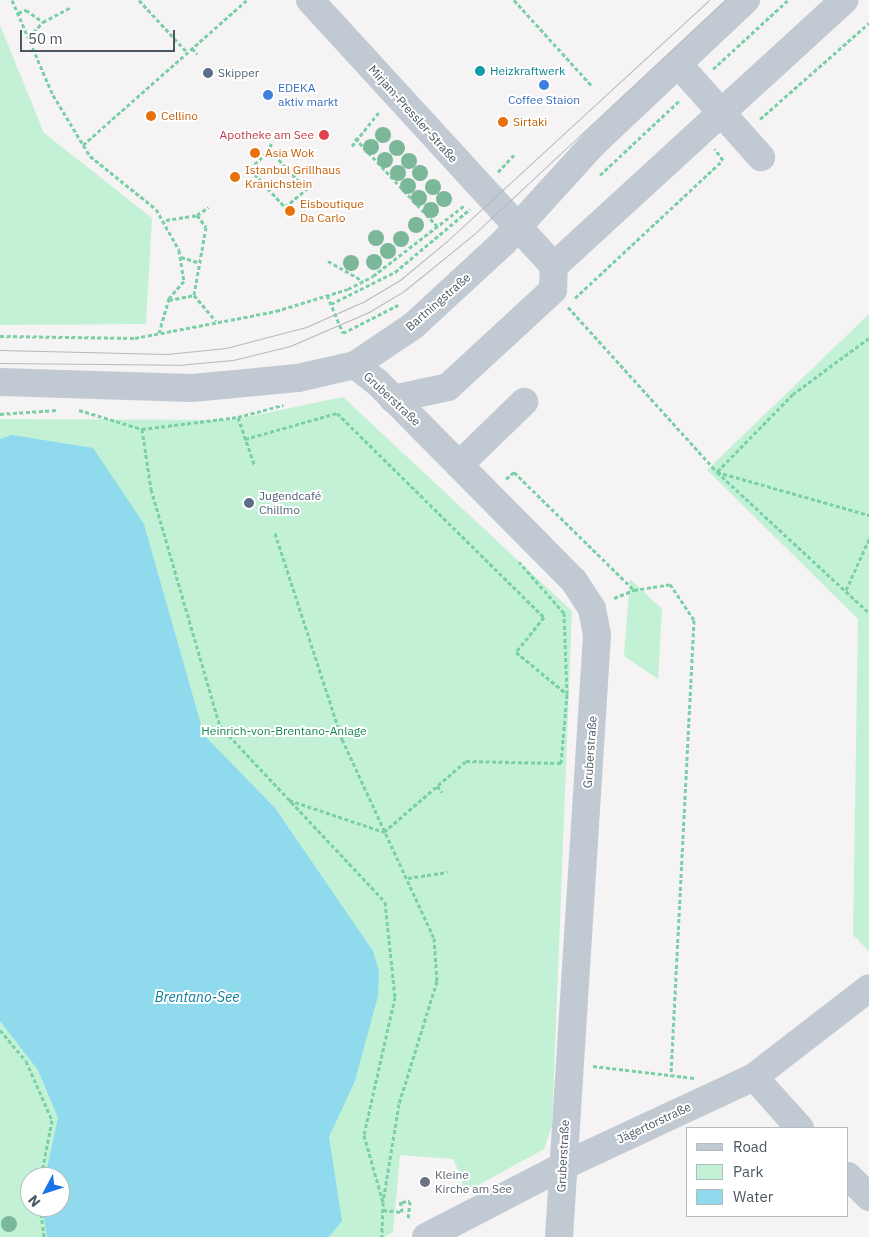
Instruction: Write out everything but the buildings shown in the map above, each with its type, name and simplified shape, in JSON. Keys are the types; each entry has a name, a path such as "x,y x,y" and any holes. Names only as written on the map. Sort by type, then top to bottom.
{"street":[{"name":"Mirjam-Pressler-Straße","path":"310,0 396,96 477,198 517,228 558,287"},
{"name":"Bartningstraße","path":"0,382 192,388 298,378 355,365 413,326 517,228 594,143 746,0"},
{"path":"393,399 448,387 558,287 728,120 844,0"},
{"path":"678,64 761,157"},
{"name":"Gruberstraße","path":"355,365 393,399 574,580 592,609 597,635 559,1237"},
{"path":"459,465 524,402"},
{"name":"Jägertorstraße","path":"426,1237 562,1166 754,1077 869,988"},
{"path":"754,1077 799,1127"},
{"path":"849,1177 869,1197"}],"path":[{"path":"12,0 52,95 83,145 96,163 166,220 181,257 184,281 168,300 159,333"},
{"path":"139,0 187,52"},
{"path":"83,145 247,0"},
{"path":"514,0 590,85"},
{"path":"29,38 43,22 70,7"},
{"path":"18,13 26,10 43,22"},
{"path":"869,23 764,119 749,117 728,120 714,148 723,160 558,287 717,472 869,613"},
{"path":"205,30 208,34"},
{"path":"192,48 197,54"},
{"path":"352,146 355,138 396,96"},
{"path":"355,138 439,228"},
{"path":"245,173 270,150 271,143"},
{"path":"270,150 305,188"},
{"path":"331,304 395,272 477,198 515,154"},
{"path":"250,169 285,207 285,214"},
{"path":"285,207 305,188 310,186"},
{"path":"0,336 135,338 276,311 364,281 439,228 477,198"},
{"path":"166,220 197,215 209,207"},
{"path":"197,215 206,227 197,262 194,295 216,321"},
{"path":"181,257 197,262"},
{"path":"328,261 364,281"},
{"path":"168,300 194,295"},
{"path":"327,295 343,333 407,299"},
{"path":"717,472 793,394 869,338"},
{"path":"74,408 142,429 238,417 254,464"},
{"path":"0,414 64,409"},
{"path":"246,439 337,413 544,617 516,652 567,694"},
{"path":"142,429 151,489 220,726 385,902 395,997 364,1135 383,1202"},
{"path":"514,472 634,590"},
{"path":"717,472 869,515"},
{"path":"276,533 342,739 384,832 408,878 434,938 437,981 399,1104 383,1202 382,1237"},
{"path":"846,590 869,539"},
{"path":"384,832 466,761 561,763 567,694 564,613 512,554"},
{"path":"606,601 634,590 670,584 694,620 671,1074"},
{"path":"437,786 442,792"},
{"path":"288,800 384,832"},
{"path":"408,878 448,872"},
{"path":"0,1030 26,1061 52,1120 43,1167"},
{"path":"587,1066 671,1074 700,1080"},
{"path":"383,1210 402,1212 401,1201 410,1201 409,1212"},
{"path":"41,1217 44,1237"}],"green space":[{"path":"0,25 44,133 152,218 146,324 0,325"},
{"path":"869,314 869,951 853,935 858,619 707,470"},
{"name":"Heinrich-von-Brentano-Anlage","path":"343,397 572,611 552,1126 544,1149 462,1194 462,1178 453,1159 400,1155 393,1232 385,1237 0,1237 0,419 233,420"},
{"path":"630,579 662,609 658,679 624,656"}],"water":[{"name":"Brentano-See","path":"12,435 93,448 144,524 204,735 275,808 373,951 379,971 378,996 355,1081 329,1137 342,1221 329,1237 47,1237 44,1217 70,1217 70,1167 47,1167 58,1118 38,1070 0,1021 0,439"}],"tram line":[{"path":"0,350 167,354 226,348 306,327 363,302 400,280 447,241 709,0"},
{"path":"0,363 178,365 233,360 290,346 369,312 404,291 473,235 725,0"}],"place":[{"name":"Heizkraftwerk","path":"480,71"},
{"name":"Skipper","path":"208,73"},
{"name":"Coffee Staion","path":"544,85"},
{"name":"EDEKA aktiv markt","path":"268,95"},
{"name":"Cellino","path":"151,116"},
{"name":"Sirtaki","path":"503,122"},
{"name":"Apotheke am See","path":"324,135"},
{"name":"Asia Wok","path":"255,153"},
{"name":"Istanbul Grillhaus Kranichstein","path":"235,177"},
{"name":"Eisboutique Da Carlo","path":"290,211"},
{"name":"Jugendcafé Chillmo","path":"249,503"},
{"name":"Kleine Kirche am See","path":"425,1182"}]}
